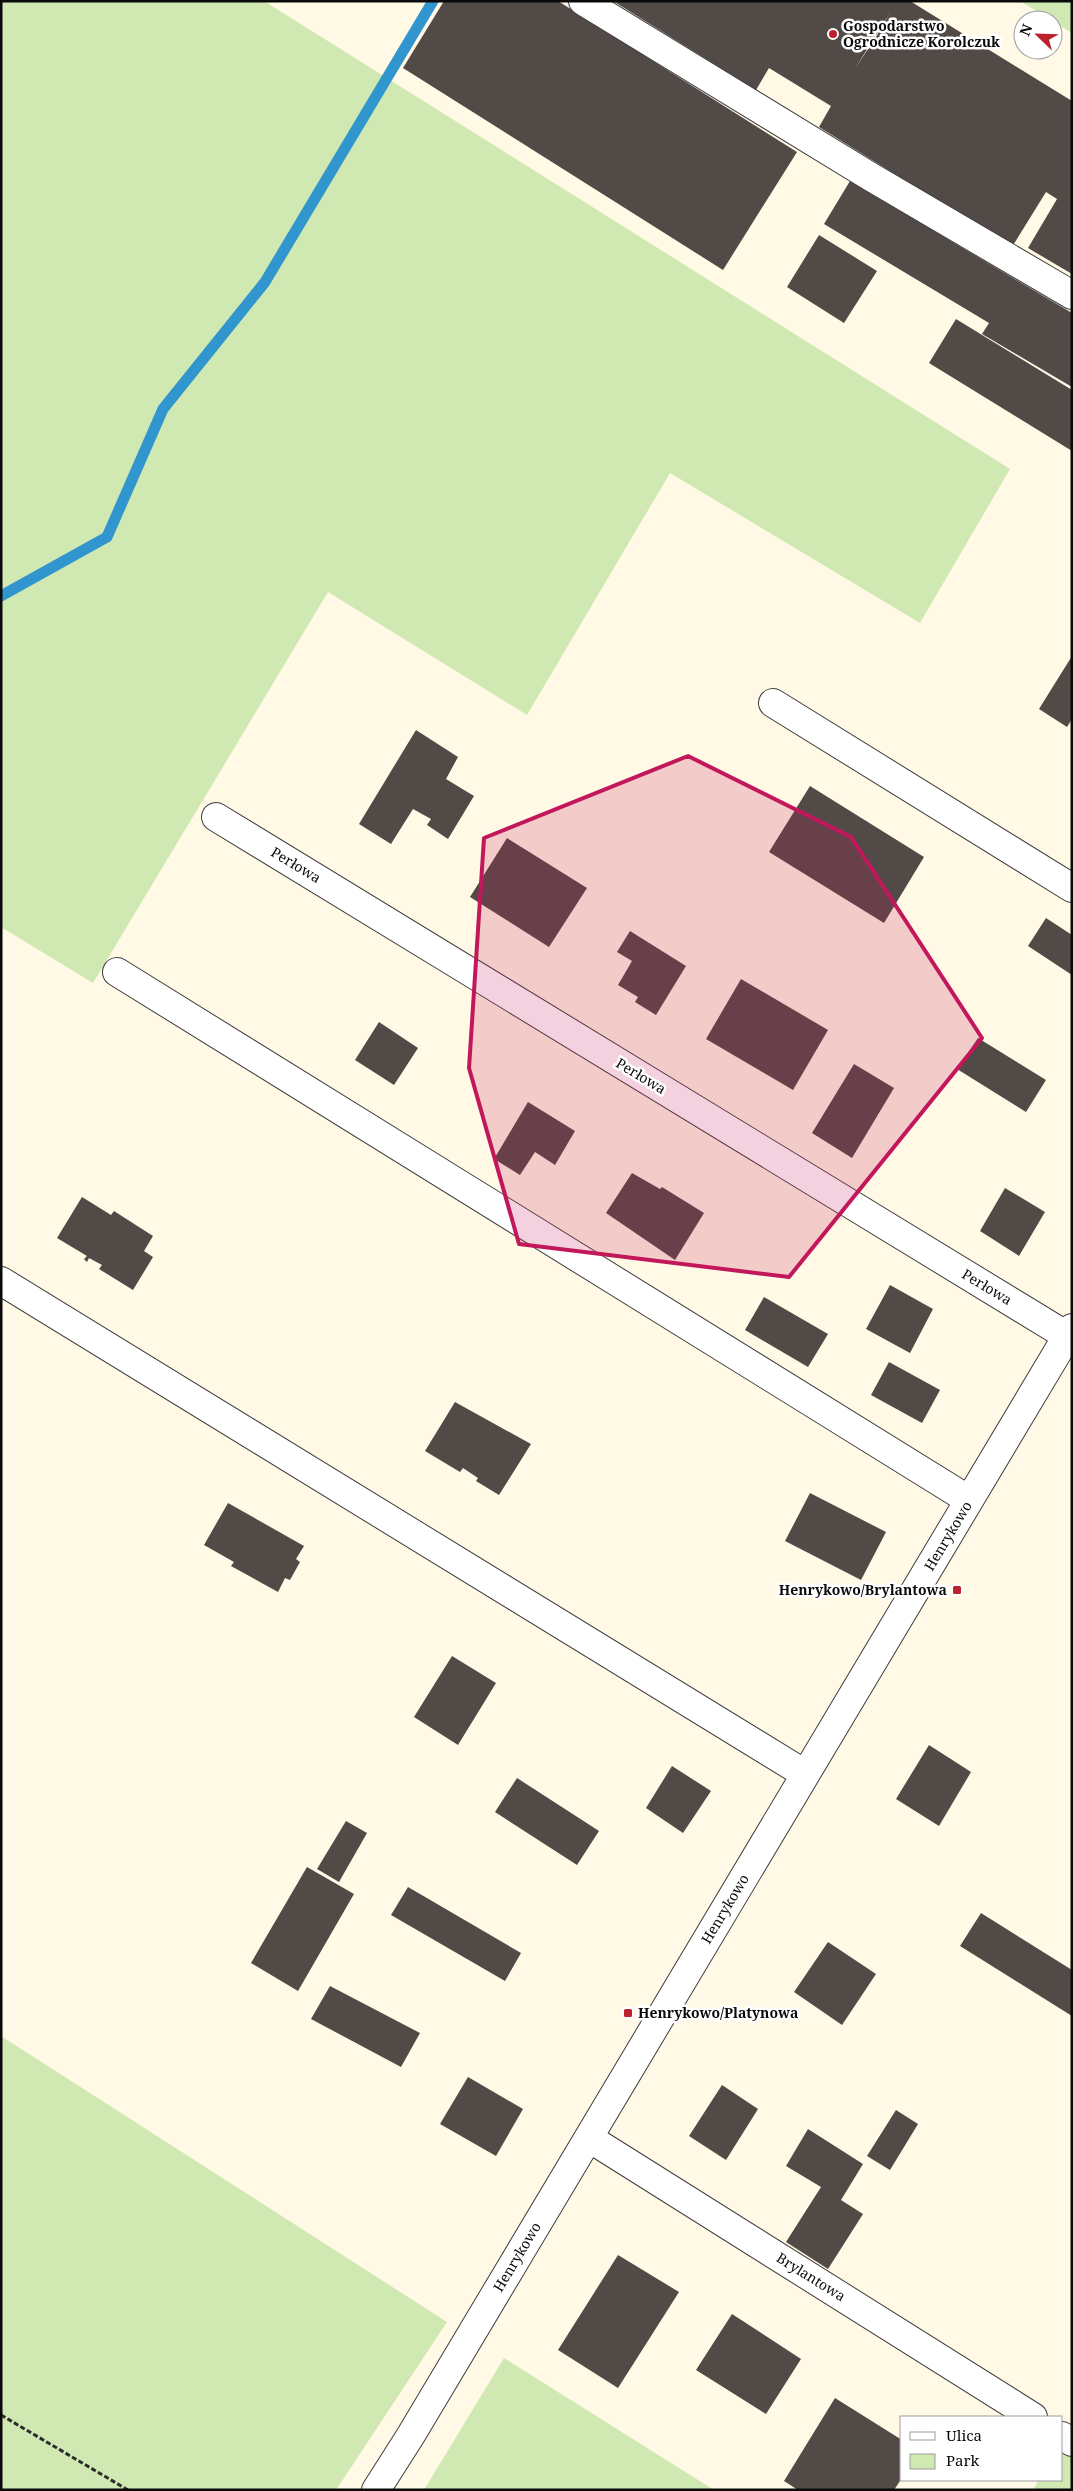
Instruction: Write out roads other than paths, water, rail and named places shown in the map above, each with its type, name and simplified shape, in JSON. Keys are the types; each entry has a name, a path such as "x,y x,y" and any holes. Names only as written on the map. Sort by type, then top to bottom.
{"street":[{"path":"583,1 862,172 1072,295"},
{"path":"774,703 1072,888"},
{"name":"Perłowa","path":"216,817 1069,1332"},
{"path":"117,972 969,1500"},
{"path":"1,1281 805,1774"},
{"name":"Henrykowo","path":"376,2490 589,2138 1069,1332"},
{"name":"Brylantowa","path":"589,2138 1031,2416"}],"waterway":[{"path":"1,596 107,537 163,409 265,282 433,1"}],"place":[{"name":"Gospodarstwo Ogrodnicze Korolczuk","path":"833,34"},
{"name":"Henrykowo/Brylantowa","path":"957,1590"},
{"name":"Henrykowo/Platynowa","path":"628,2013"}]}
